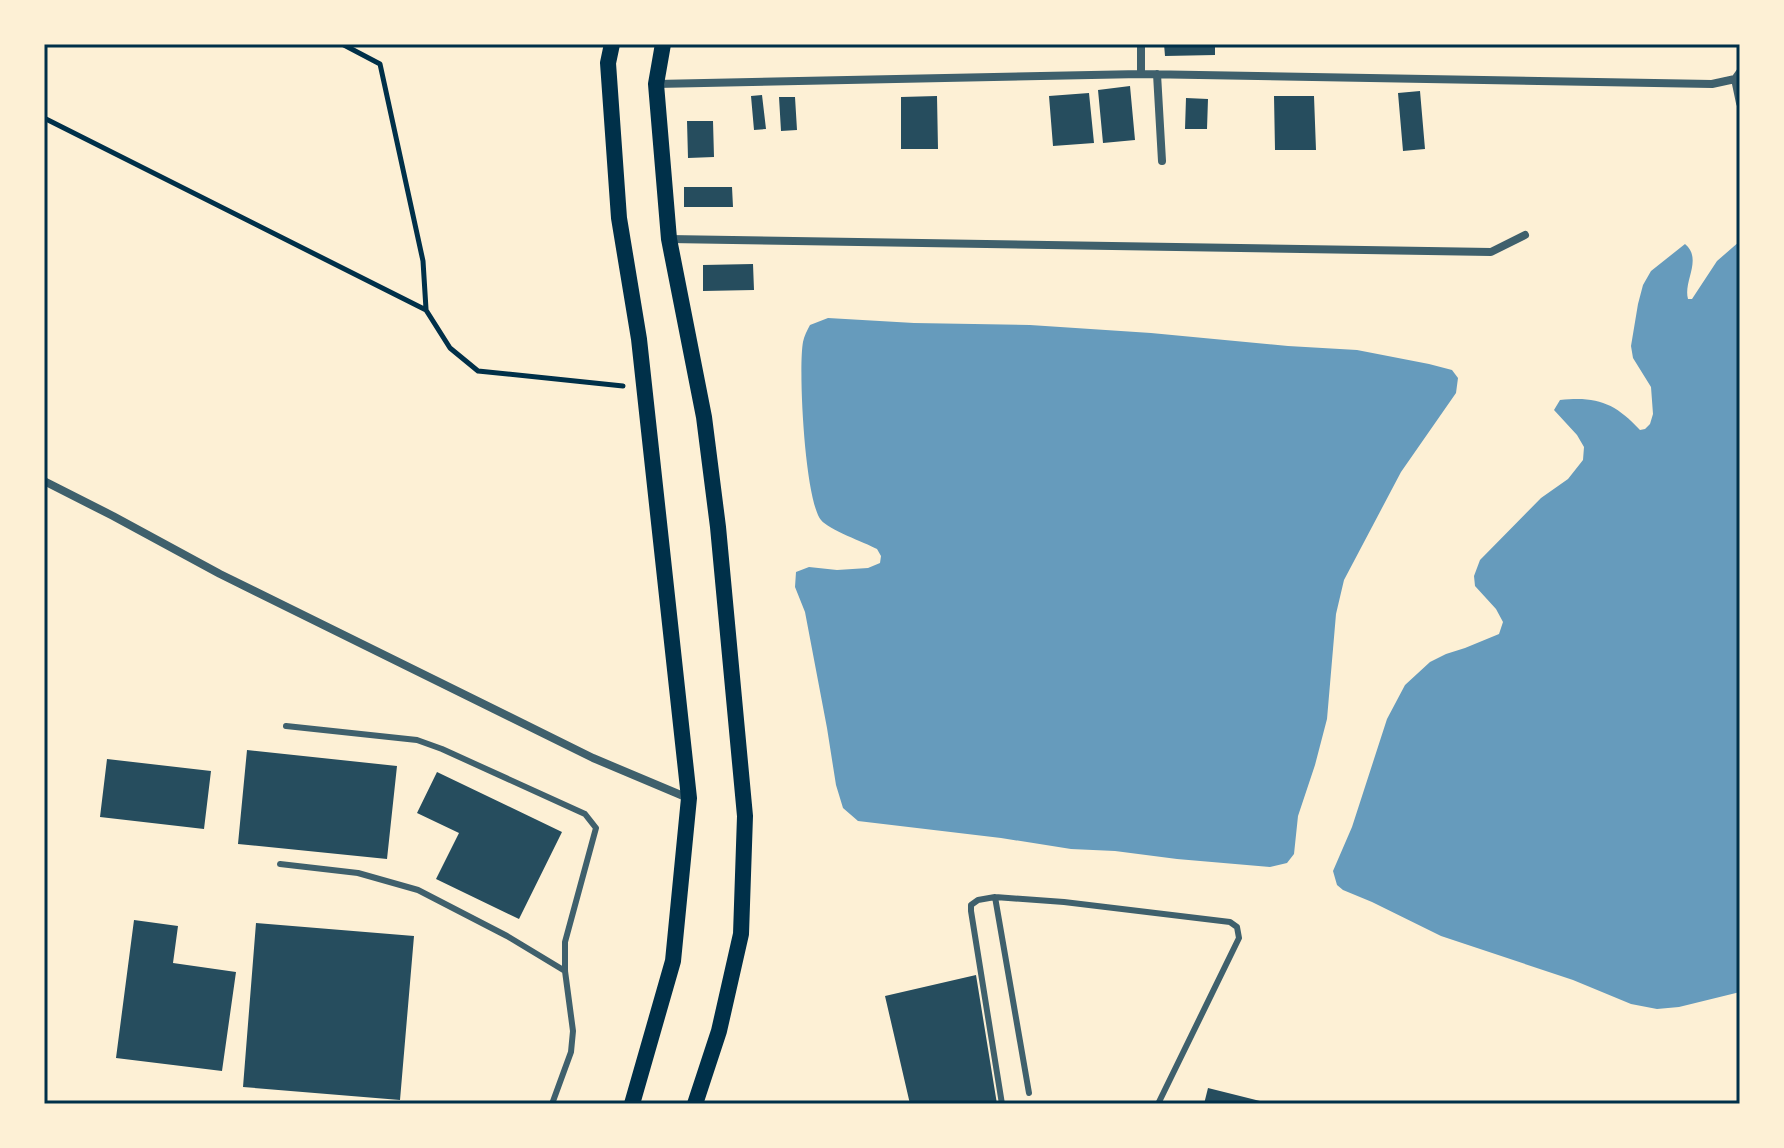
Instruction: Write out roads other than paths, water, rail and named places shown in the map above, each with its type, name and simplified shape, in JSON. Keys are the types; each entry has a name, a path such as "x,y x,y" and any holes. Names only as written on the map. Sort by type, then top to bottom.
{"main road":[{"path":"612,44 608,63 619,218 639,339 689,798 673,961 632,1104"},
{"path":"663,44 656,84 669,239 704,417 718,527 745,816 741,934 719,1031 695,1104"}],"street":[{"path":"1141,44 1141,74"},
{"path":"656,84 1141,74 1712,84 1738,76 1740,103"},
{"path":"1157,74 1162,161"},
{"path":"669,239 1491,252 1525,235"},
{"path":"44,481 220,574 550,737 689,798"}],"lane":[{"path":"286,726 417,740 585,814 596,828 565,942 565,971 573,1031 571,1052 552,1104"},
{"path":"280,864 358,873 418,890 507,936 565,971"},
{"path":"995,897 1029,1093"},
{"path":"1002,1104 971,911 971,905 978,900 995,897 1230,922 1237,927 1239,938 1158,1104"}],"water":[{"path":"1740,241 1740,992 1679,1007 1657,1009 1631,1004 1573,980 1441,936 1343,890 1337,885 1333,871 1352,827 1387,719 1405,685 1430,662 1499,634 1503,622 1496,609 1475,586 1474,576 1480,560 1541,498 1568,479 1583,460 1584,447 1554,410 1560,400 1585,399 1604,403 1622,413 1640,430 1645,429 1653,414 1651,387 1633,358 1631,346 1643,285 1651,271 1685,244 1693,263 1687,292 1688,299 1692,299 1717,261"},
{"path":"828,318 1030,325 1357,350 1452,370 1458,378 1456,393 1401,472 1344,580 1336,614 1327,719 1298,816 1294,854 1287,863 1270,867 1071,849 858,821 843,808 836,785 805,612 795,587 796,572 809,567 837,570 868,568 880,563 881,556 877,549 825,524 815,508 802,406 803,342 810,325"}]}
